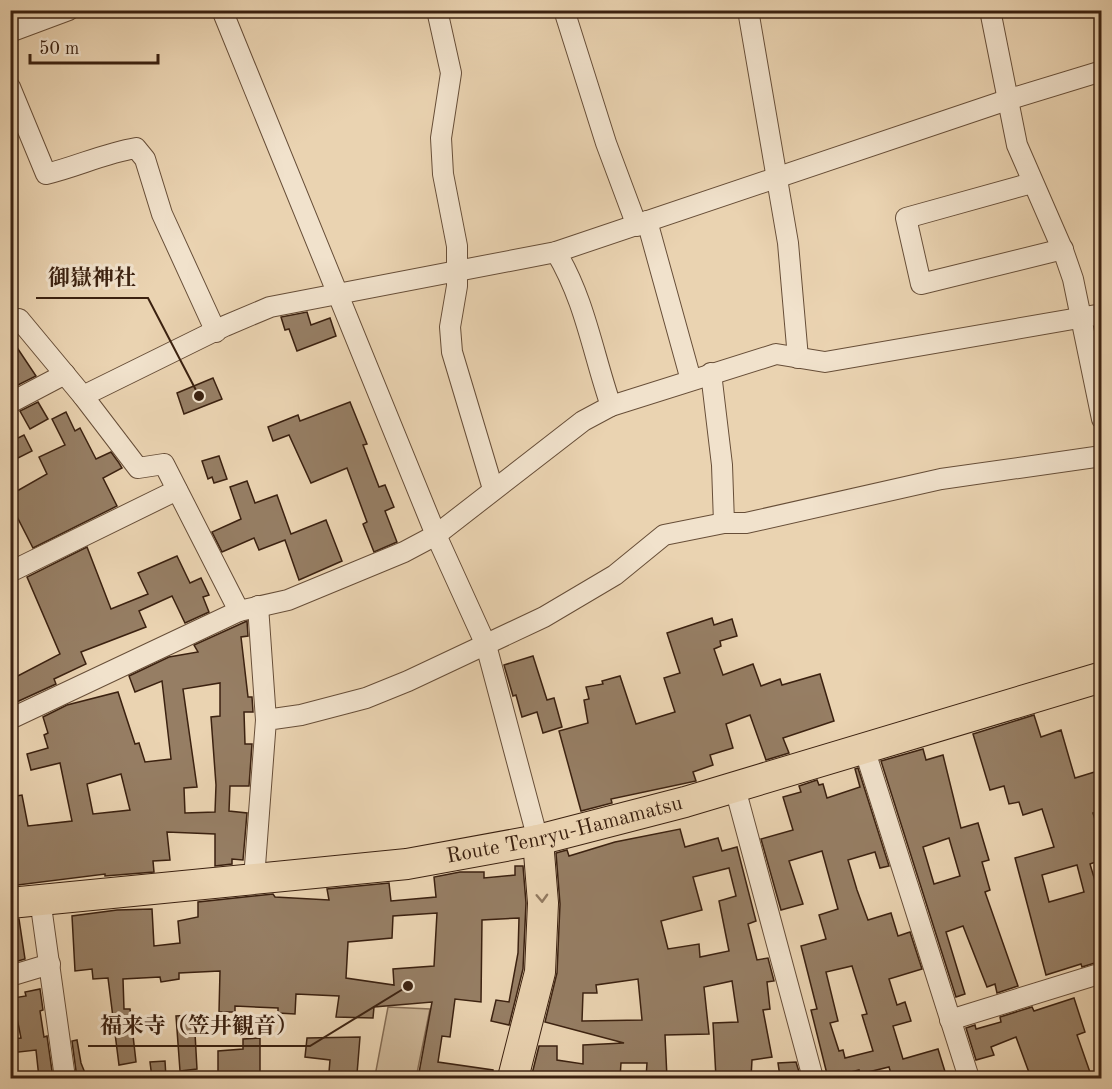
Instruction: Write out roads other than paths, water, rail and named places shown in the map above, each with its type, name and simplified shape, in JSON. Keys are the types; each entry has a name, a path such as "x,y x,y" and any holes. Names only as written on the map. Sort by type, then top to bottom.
{"main road":[{"name":"Route Tenryu-Hamamatsu","path":"10,903 408,864 538,840 735,788 1101,677"},
{"path":"513,1078 540,972 543,903 538,840"}],"street":[{"path":"10,32 69,10"},
{"path":"222,10 436,536 486,645 538,840"},
{"path":"436,10 451,73 441,138 443,174 457,246 458,270 450,327 452,352 493,489"},
{"path":"564,10 606,143 642,223 691,380"},
{"path":"748,10 788,243 798,358"},
{"path":"990,10 1010,99 1017,145 1063,249 1082,317 1101,418"},
{"path":"83,396 270,307 556,252 1010,99 1101,71"},
{"path":"10,87 46,174 76,167 119,151 136,148 145,159 162,214 216,332"},
{"path":"1032,183 906,218 921,285 1063,249"},
{"path":"556,252 575,290 590,331 597,366 611,406"},
{"path":"10,720 248,609 288,600 404,552 436,536 493,489 584,421 611,406 776,354 825,362 1101,314"},
{"path":"13,317 65,374 138,468 165,464 177,490 248,609 266,720 254,879"},
{"path":"711,373 722,465 724,523"},
{"path":"10,403 65,374"},
{"path":"266,720 301,716 366,698 486,645 544,617 615,575 664,535 724,523 757,520 941,478 1101,456"},
{"path":"10,572 177,490"},
{"path":"864,748 969,1078"},
{"path":"735,788 777,936 813,1078"},
{"path":"40,900 65,1078"},
{"path":"10,976 50,964"},
{"path":"950,1020 1101,972"}],"place":[{"name":"御嶽神社","path":"199,396"},
{"name":"福来寺（笠井観音）","path":"408,986"}]}
